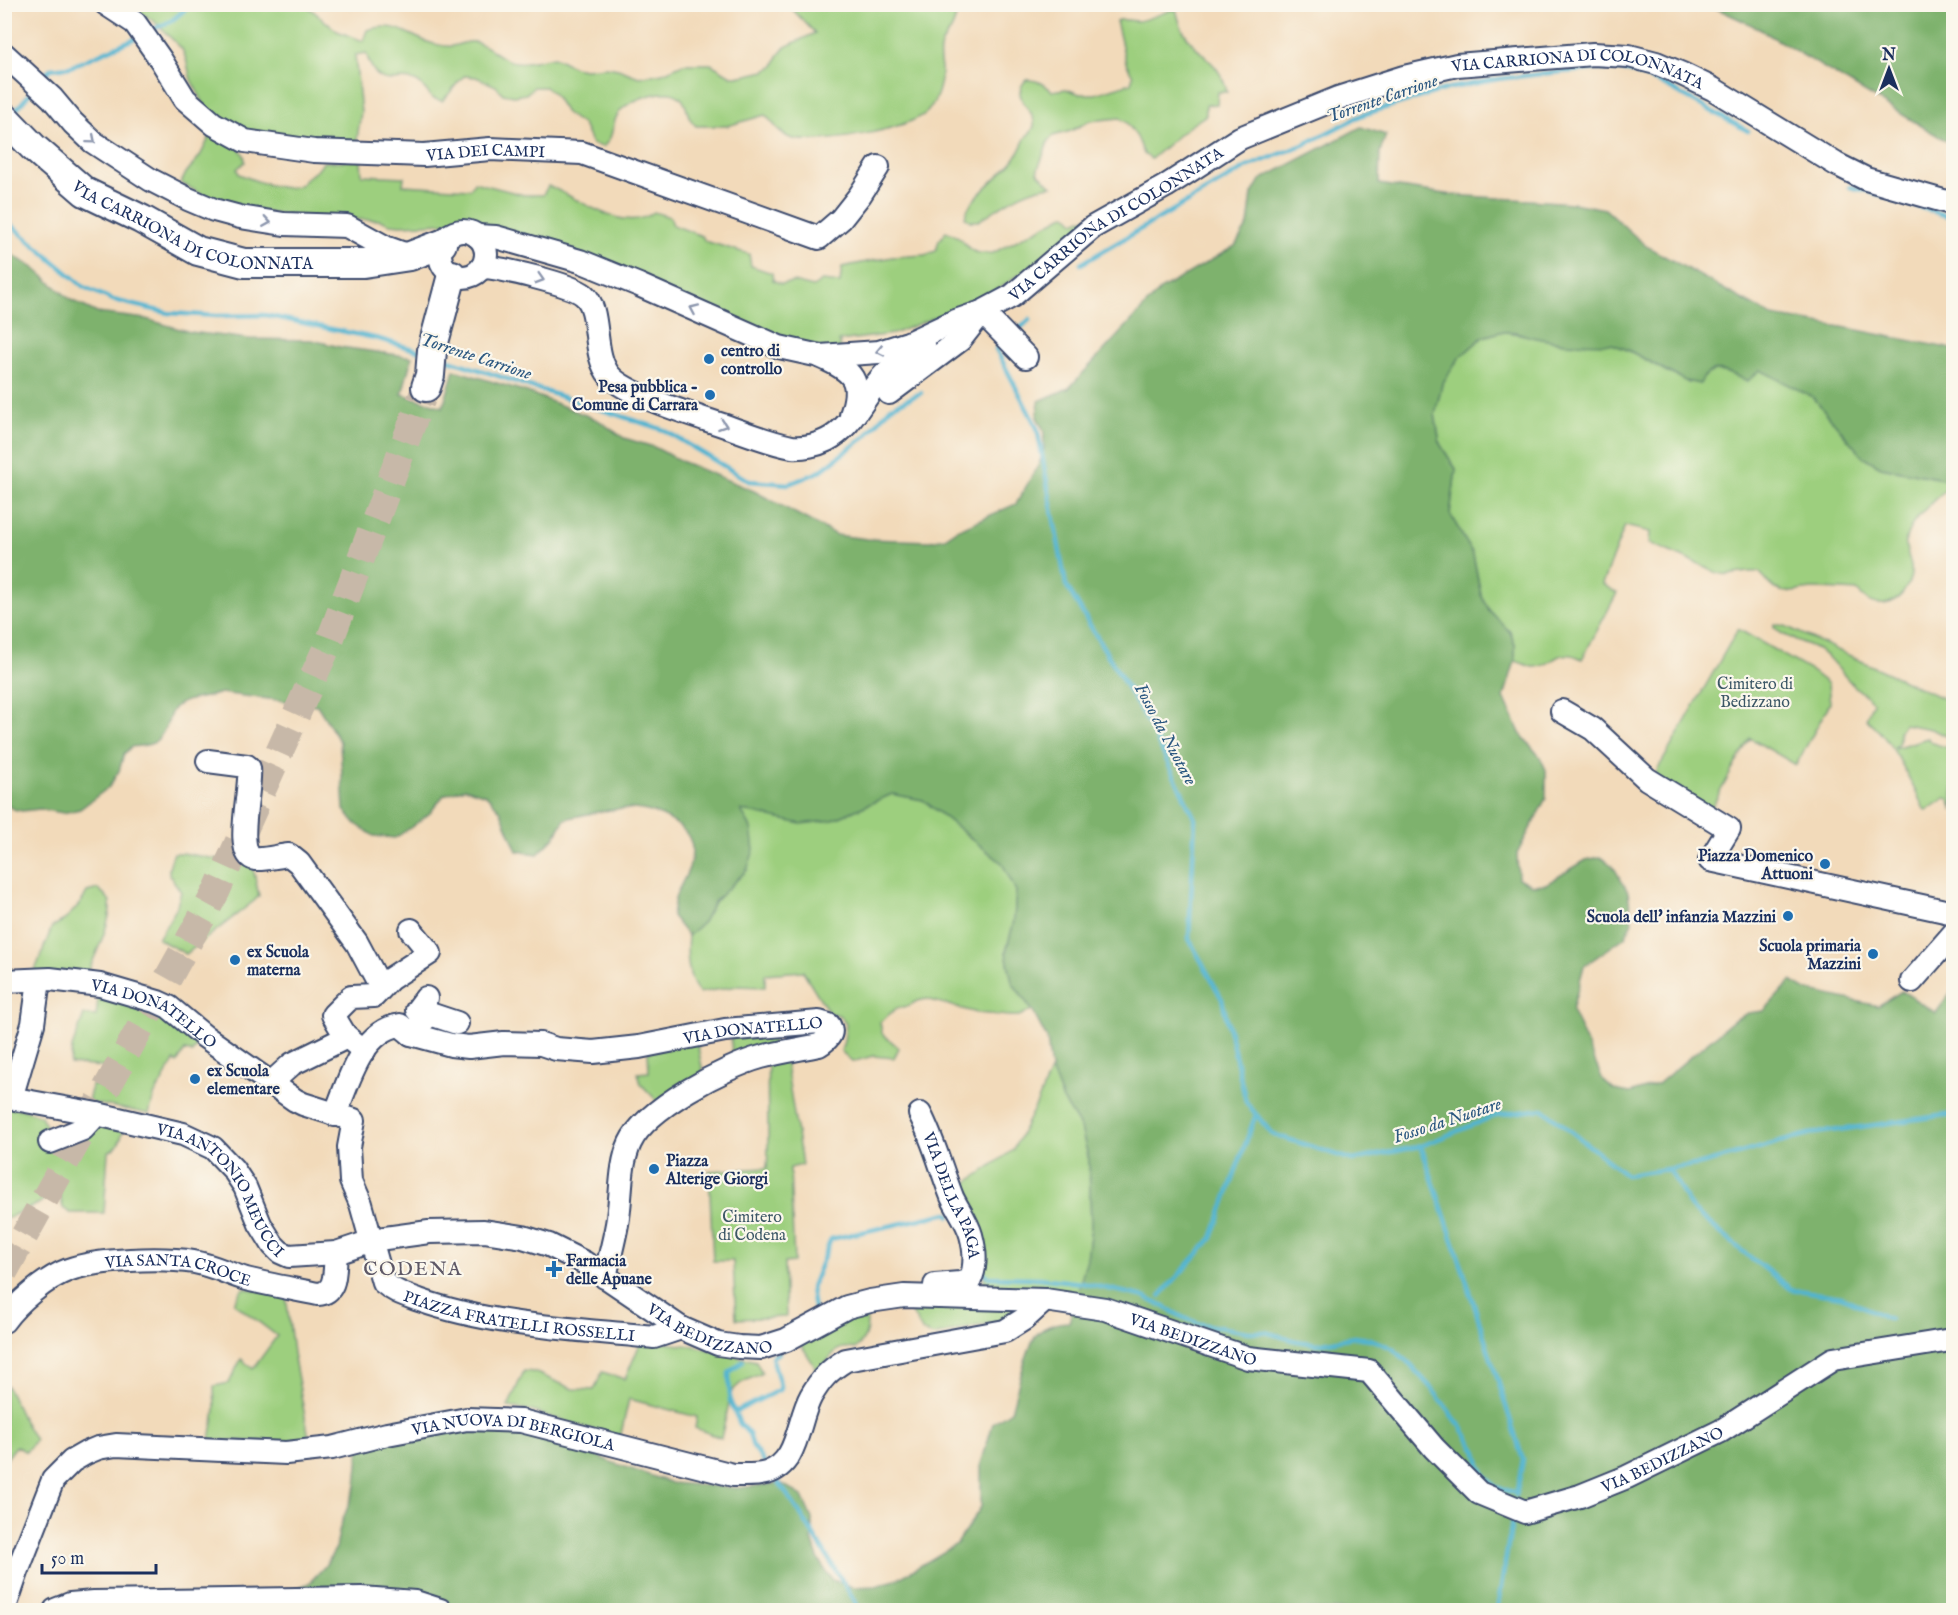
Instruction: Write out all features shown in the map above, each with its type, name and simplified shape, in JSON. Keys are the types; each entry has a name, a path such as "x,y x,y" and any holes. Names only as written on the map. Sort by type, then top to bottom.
{"main road":[{"name":"VIA CARRIONA DI COLONNATA","path":"4,117 33,147 84,192 141,219 198,251 244,263 364,263 410,256 457,265"},
{"path":"428,381 444,353 457,265"}],"street":[{"name":"VIA DEI CAMPI","path":"105,4 135,23 185,99 214,124 245,141 314,151 424,155 490,149 582,153 819,238 841,219 878,167"},
{"path":"4,54 52,98 93,142 151,180 197,202 240,217 284,224 347,226 385,247 410,256"},
{"name":"VIA CARRIONA DI COLONNATA","path":"820,356 879,352 908,343 953,322 982,312 1012,296 1093,227 1124,212 1240,138 1338,98 1404,77 1457,65 1593,54 1629,56 1647,61 1713,89 1836,164 1866,179 1953,204"},
{"name":"VIA CARRIONA DI COLONNATA","path":"848,422 856,400 857,387 851,375 841,366 820,356 779,347 580,261 496,237 477,236 471,232 458,232 446,239 457,265 510,270 583,294 591,304 604,368 610,377 636,393 759,438 793,447 807,446 827,440 838,433 848,422 883,376 953,322"},
{"path":"457,265 486,260 485,247 477,236"},
{"path":"889,393 960,340 982,312 1026,357"},
{"path":"1562,711 1593,729 1647,779 1729,829 1710,860 1953,913"},
{"path":"208,761 249,768 244,830 245,850 250,857 256,859 288,855 299,863 357,943 381,988"},
{"path":"355,1044 333,1015 351,997 374,996 390,980 430,953 411,930"},
{"path":"1912,981 1953,933"},
{"path":"8,1097 33,1024 39,980"},
{"name":"VIA DONATELLO","path":"4,981 50,980 100,985 158,1002 169,1007 204,1036 270,1084 303,1104 344,1117"},
{"path":"270,1084 292,1064 355,1044 367,1045 388,1027 430,1014 457,1023"},
{"name":"VIA DONATELLO","path":"421,1017 441,1042 451,1045 469,1047 504,1043 541,1044 555,1049 593,1052 639,1047 725,1030 819,1022 829,1025 830,1034 826,1041 819,1045 761,1057 729,1068 663,1108 637,1130 629,1145 625,1161 617,1225 605,1277"},
{"name":"PIAZZA FRATELLI ROSSELLI","path":"355,1044 354,1068 344,1117 351,1181 376,1240 383,1282 392,1290 447,1310 486,1319 654,1337 681,1328"},
{"name":"VIA ANTONIO MEUCCI","path":"8,1097 183,1134 213,1148 233,1169 245,1188 260,1224 273,1245 280,1252 289,1256 336,1253 376,1240"},
{"path":"50,1142 83,1129 97,1114"},
{"name":"VIA DELLA PAGA","path":"904,1296 915,1288 929,1285 960,1284 970,1280 975,1270 970,1232 952,1197 929,1131 920,1114"},
{"name":"VIA BEDIZZANO","path":"376,1240 429,1232 461,1231 484,1231 523,1237 549,1245 585,1263 681,1328 718,1344 739,1347 761,1348 786,1341 847,1307 870,1301 904,1296 1045,1300 1105,1309 1248,1358 1369,1371 1434,1448 1479,1493 1525,1512 1580,1496 1627,1477 1721,1431 1833,1359 1953,1338"},
{"name":"VIA SANTA CROCE","path":"4,1322 26,1298 56,1276 85,1265 150,1258 196,1262 245,1278 326,1294 332,1286 336,1253"},
{"name":"VIA NUOVA DI BERGIOLA","path":"4,1610 16,1572 53,1480 72,1461 98,1448 116,1445 286,1454 332,1448 387,1434 467,1419 521,1421 733,1475 756,1474 773,1470 785,1461 794,1445 809,1398 829,1370 846,1360 1005,1331 1024,1319 1045,1300"},
{"path":"65,1609 94,1602 362,1598 415,1602 440,1611"}],"green space":[{"path":"127,5 306,5 337,31 363,41 367,30 378,27 395,28 443,46 475,42 513,62 554,57 574,67 585,69 607,67 639,77 663,73 683,64 711,64 731,76 765,71 774,66 785,47 815,33 793,10 796,5 959,5 956,18 940,49 939,91 928,111 919,118 860,135 799,140 784,135 765,115 727,126 696,126 681,98 675,94 660,93 642,98 621,110 615,119 610,138 603,147 592,144 583,125 566,113 554,94 545,87 534,87 526,94 514,96 503,94 496,86 476,77 464,76 442,101 432,98 418,82 404,79 388,80 378,76 371,67 366,53 355,55 361,112 356,146 244,131 208,111 191,80 182,49 153,20"},
{"path":"1709,5 1953,5 1953,145 1754,26"},
{"path":"1176,9 1184,32 1224,81 1227,92 1218,92 1217,104 1206,105 1206,115 1151,159 1144,154 1137,137 1127,123 1120,118 1089,121 1071,131 1053,136 1048,142 1037,172 1052,186 1022,194 978,221 970,221 965,217 972,203 1015,158 1026,137 1032,131 1034,120 1020,93 1026,80 1034,80 1052,91 1066,89 1080,94 1095,94 1131,83 1133,76 1126,63 1116,21 1141,21"},
{"path":"1361,127 1386,135 1380,152 1379,184 1453,195 1573,203 1605,209 1646,246 1772,316 1953,349 1953,481 1881,467 1862,456 1813,397 1760,370 1748,381 1721,371 1709,372 1700,384 1685,381 1628,350 1612,344 1565,343 1516,332 1500,332 1483,337 1459,358 1442,384 1435,414 1440,444 1456,469 1450,514 1473,554 1481,595 1489,610 1510,632 1515,645 1515,661 1504,697 1520,733 1540,757 1546,770 1546,798 1517,854 1518,878 1531,885 1546,884 1586,860 1600,857 1613,866 1628,892 1632,923 1625,937 1584,966 1572,1010 1603,1080 1614,1090 1630,1093 1658,1084 1734,1020 1748,1013 1764,1011 1791,981 1806,990 1878,1006 1902,991 1936,1013 1953,989 1953,1610 246,1610 309,1583 325,1566 336,1548 340,1527 356,1486 360,1444 453,1426 544,1428 608,1461 672,1483 738,1488 781,1483 802,1496 812,1519 812,1540 819,1561 832,1580 853,1587 876,1586 898,1579 957,1544 981,1507 981,1464 993,1423 1011,1411 1026,1358 1034,1339 1048,1326 1069,1322 1087,1259 1091,1227 1089,1160 1081,1128 1063,1100 1051,1069 1047,1039 1032,1010 1012,982 1006,952 1014,921 1016,891 1002,863 923,800 892,794 833,820 801,824 741,810 751,828 754,850 747,870 714,902 703,922 688,936 672,916 676,896 692,856 689,838 676,824 650,811 622,809 594,812 565,819 554,838 538,854 517,851 500,810 486,795 465,788 444,795 430,813 395,838 374,836 356,824 344,810 340,742 317,705 220,693 185,701 173,709 161,736 154,743 131,747 124,754 119,771 109,787 80,809 63,813 40,809 22,811 5,804 4,250 34,268 71,300 97,313 146,319 190,332 249,339 312,340 340,347 412,357 402,394 443,407 454,370 527,392 598,420 624,438 654,447 683,462 754,491 836,535 867,539 930,541 945,538 957,530 1016,504 1039,464 1044,449 1044,431 1037,417 1039,401 1069,388 1160,290 1235,246 1248,225 1252,194 1260,180"},
{"path":"211,134 233,144 242,152 245,162 237,169 239,174 270,185 294,187 301,184 323,162 361,160 362,175 404,177 403,185 470,189 474,182 524,195 543,195 548,186 614,217 642,218 654,212 670,217 673,225 702,236 705,241 749,254 751,266 772,273 773,280 781,284 793,282 813,287 822,281 840,283 842,267 892,257 925,255 936,251 939,240 946,232 959,238 976,252 993,253 1066,214 1074,222 1098,213 1039,260 1000,288 962,311 938,316 893,334 839,341 841,349 811,349 467,222 401,225 380,220 333,219 227,208 181,183 200,156"},
{"path":"1500,332 1564,343 1615,345 1677,377 1699,384 1704,377 1715,371 1747,381 1760,370 1813,397 1862,456 1881,467 1953,481 1910,528 1906,547 1911,571 1903,593 1889,603 1875,604 1857,591 1813,589 1781,591 1772,586 1759,572 1721,574 1715,572 1649,543 1650,532 1625,526 1602,584 1617,593 1582,659 1566,654 1546,664 1533,667 1515,661 1515,645 1510,632 1489,610 1481,595 1473,554 1450,514 1456,469 1440,444 1435,414 1442,384 1459,358 1483,337"},
{"path":"1774,624 1785,626 1953,703 1953,739 1931,729 1904,724 1899,731 1899,742 1894,748 1928,738 1930,742 1953,750 1953,810 1949,799 1945,798 1927,810 1924,809 1893,749 1866,719 1873,702 1852,684 1827,656 1813,647 1782,634 1774,627"},
{"name":"Cimitero di Bedizzano","path":"1738,629 1813,672 1828,684 1830,703 1796,765 1750,738 1710,810 1653,778"},
{"path":"892,794 923,800 1002,863 1016,891 1014,921 1006,952 1012,982 1032,1010 1019,1016 1009,1016 977,1013 927,999 917,1001 897,1008 880,1022 882,1033 899,1048 894,1058 873,1056 852,1062 841,1051 846,1024 839,1015 829,1013 803,971 765,974 765,987 737,986 699,993 688,966 688,936 703,922 714,902 747,870 740,810 833,820"},
{"path":"174,853 216,859 237,855 252,863 259,896 186,954 158,939 176,909 181,892 169,871"},
{"path":"98,889 106,895 110,903 110,911 101,941 85,979 34,973 52,927 66,919 87,892"},
{"path":"99,991 143,1003 200,1040 192,1053 185,1050 177,1063 174,1061 154,1096 149,1114 88,1102 92,1085 103,1084 103,1067 70,1064 72,1048 84,1015 96,1016"},
{"path":"773,1031 773,1047 732,1060 731,1037"},
{"path":"697,1043 703,1072 659,1103 641,1084 638,1073 649,1072 648,1052"},
{"name":"Cimitero di Codena","path":"785,1058 802,1165 790,1168 794,1262 784,1263 786,1317 736,1319 733,1261 713,1261 709,1171 767,1168 768,1063"},
{"path":"1051,1069 1063,1100 1081,1128 1089,1160 1091,1227 1087,1259 1078,1294 984,1290 984,1272 957,1190 1013,1150 1038,1101"},
{"path":"5,1107 22,1109 41,1116 46,1126 45,1137 104,1122 123,1130 118,1143 108,1152 104,1213 70,1213 63,1208 60,1195 50,1195 38,1204 5,1219"},
{"path":"243,1288 286,1295 293,1353 310,1443 210,1440 215,1410 214,1386 229,1383 241,1359 253,1369 277,1336 234,1303"},
{"path":"909,1307 1030,1308 1022,1316 933,1336 922,1331"},
{"path":"866,1309 867,1331 860,1344 855,1349 839,1349 821,1369 817,1370 800,1343"},
{"path":"642,1339 694,1346 756,1361 762,1373 741,1383 732,1391 721,1438 695,1428 697,1417 629,1399 620,1438 528,1410 508,1407 524,1371 534,1372 573,1389 594,1390 602,1372 625,1379"},
{"path":"7,1386 35,1440 26,1452 16,1446 5,1461 4,1389"}],"waterway":[{"path":"148,32 171,21 192,4"},
{"path":"41,80 50,69 70,67 138,37"},
{"name":"Torrente Carrione","path":"1081,264 1247,167 1303,145 1362,115 1446,89 1498,79 1549,73 1601,69 1629,71 1660,83 1748,131"},
{"path":"14,112 34,89"},
{"name":"Torrente Carrione","path":"1850,187 1954,218"},
{"name":"Torrente Carrione","path":"4,219 84,287 113,300 168,313 217,316 265,315 379,339 423,352"},
{"name":"Torrente Carrione","path":"1013,335 1030,319"},
{"name":"Fosso da Nuotare","path":"1004,342 996,349 1037,428 1066,585 1150,726 1195,819 1189,939 1222,999 1246,1102 1272,1134 1353,1160 1421,1146 1497,1115 1543,1109 1626,1175 1701,1164 1809,1134 1954,1114"},
{"name":"Torrente Carrione","path":"440,357 664,430 749,481 789,484 819,472 866,436 891,407 921,393"},
{"path":"1160,1296 1212,1238 1256,1114"},
{"path":"1421,1146 1523,1460 1516,1495"},
{"path":"1669,1169 1691,1208 1791,1289 1841,1297 1890,1319"},
{"path":"815,1315 811,1289 831,1239 948,1213 950,1216"},
{"path":"982,1271 989,1277 1040,1278 1082,1283 1141,1296 1201,1324 1248,1332 1265,1332 1317,1344 1354,1337 1381,1343 1405,1359 1433,1390 1462,1428 1477,1452 1486,1476 1495,1487 1517,1493"},
{"path":"735,1412 781,1389 772,1357 779,1353"},
{"path":"743,1361 729,1373 730,1401 740,1424 749,1434 753,1447 767,1467"},
{"path":"774,1476 800,1513 856,1603 858,1610"},
{"path":"1497,1610 1513,1516"}],"tunnel":[{"path":"4,1272 216,892 330,640 426,387"}],"place":[{"name":"centro di controllo","path":"709,359"},
{"name":"Pesa pubblica - Comune di Carrara","path":"710,395"},
{"name":"Piazza Domenico Attuoni","path":"1825,864"},
{"name":"Scuola dell' infanzia Mazzini","path":"1788,916"},
{"name":"Scuola primaria Mazzini","path":"1873,954"},
{"name":"ex Scuola materna","path":"235,960"},
{"name":"ex Scuola elementare","path":"195,1079"},
{"name":"Piazza Alterige Giorgi","path":"654,1169"},
{"name":"Farmacia delle Apuane","path":"554,1269"}],"district":[{"name":"CODENA","path":"413,1268"}]}
